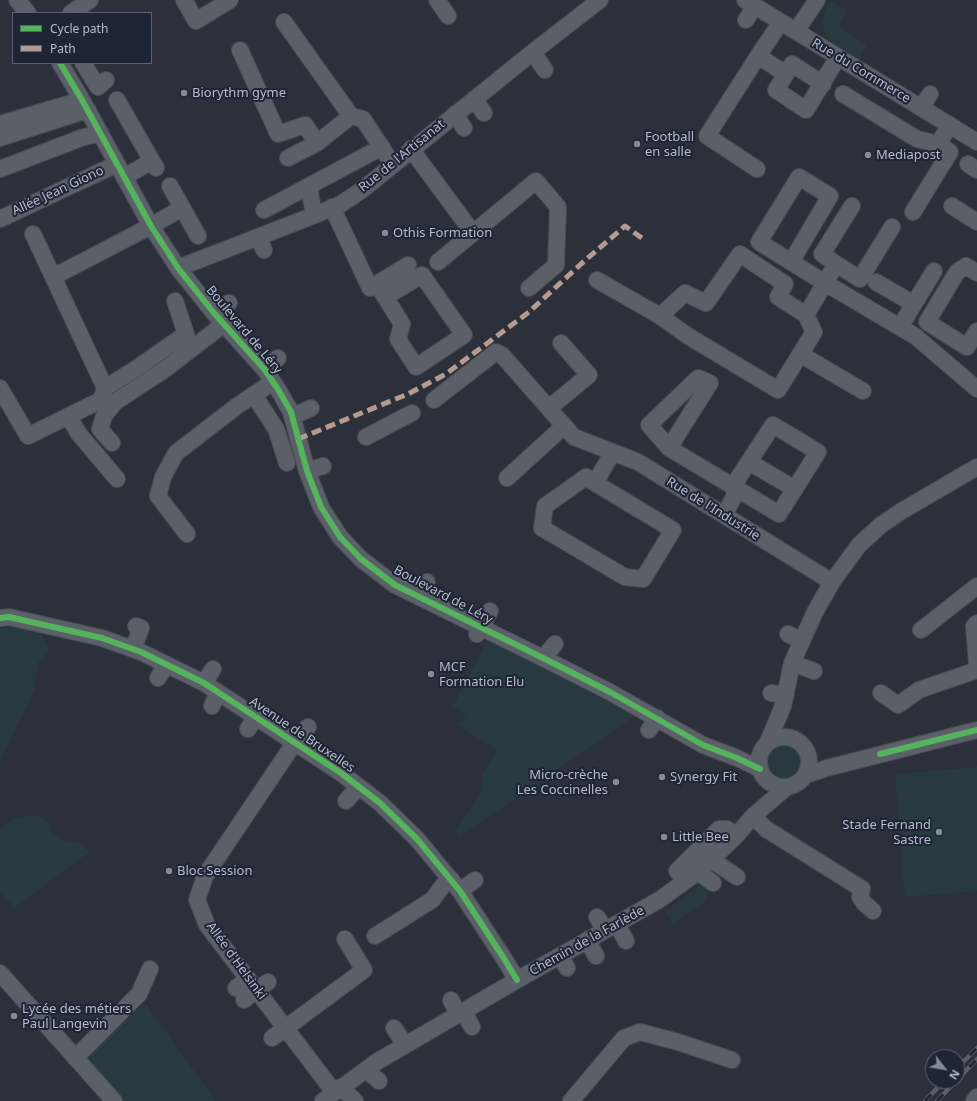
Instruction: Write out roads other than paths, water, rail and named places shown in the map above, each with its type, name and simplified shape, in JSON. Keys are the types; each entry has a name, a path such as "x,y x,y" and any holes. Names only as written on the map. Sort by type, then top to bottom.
{"street":[{"path":"17,0 27,12"},
{"path":"59,12 73,0"},
{"path":"72,12 90,0"},
{"path":"184,0 196,20 230,0"},
{"path":"437,0 448,16"},
{"path":"796,31 817,0"},
{"name":"Rue de l'Artisanat","path":"178,268 261,243 314,215 363,195 411,149 533,52 603,2"},
{"path":"746,20 750,3"},
{"name":"Rue du Commerce","path":"750,3 838,57 870,69 895,84 921,108 947,118 977,142"},
{"path":"284,22 350,116 363,119 393,165"},
{"path":"757,169 707,136 781,22"},
{"path":"240,50 278,134 305,125 317,143"},
{"path":"533,52 545,70"},
{"path":"758,56 786,74"},
{"path":"823,84 792,64 776,90 806,110 823,84 838,57"},
{"name":"Boulevard de Léry","path":"61,64 85,105 151,226 178,268 219,319 269,376 279,390 291,412 307,471 321,507 340,537 361,559 395,585 424,603 456,608 479,631 543,658 610,692 653,724 751,764 763,774"},
{"path":"84,64 98,87 106,80"},
{"path":"843,94 917,139 938,144 950,152 913,212"},
{"path":"921,108 930,94"},
{"path":"474,99 484,112"},
{"name":"Allée Jean Giono","path":"0,219 121,171 154,165 118,100"},
{"path":"0,124 85,105"},
{"path":"0,138 85,105"},
{"path":"455,114 464,128"},
{"path":"288,158 317,143 350,116"},
{"path":"938,144 947,118"},
{"path":"0,169 81,138 100,133"},
{"path":"264,210 382,147"},
{"path":"411,149 474,233"},
{"path":"791,262 830,196 799,177 759,242 791,262 829,285 900,327 915,346 972,380"},
{"path":"438,262 536,181 558,207 556,265 529,288"},
{"path":"170,186 198,236"},
{"path":"309,187 314,215"},
{"path":"852,206 822,254 860,278 892,228"},
{"path":"952,206 977,222"},
{"path":"53,277 151,226 182,208"},
{"path":"332,208 370,288 381,290 422,275 464,335 416,367 398,339 402,324 381,290"},
{"path":"33,234 105,388"},
{"path":"597,280 660,316 688,336 778,390 814,332 806,315 778,297 785,284 740,254 706,303 685,293 660,316"},
{"path":"806,315 829,285 836,264"},
{"path":"381,290 408,265"},
{"path":"977,274 966,266 957,272 927,322 967,347 977,331"},
{"path":"900,327 934,271"},
{"path":"876,282 914,304"},
{"path":"0,388 28,436 101,400 105,388 186,334 175,301"},
{"path":"112,443 100,428 104,416 115,402 164,370 219,319 229,303"},
{"path":"915,346 931,324"},
{"path":"549,408 589,375 561,343"},
{"name":"Rue de l'Industrie","path":"434,400 496,352 502,355 574,437 638,462 725,521 832,582"},
{"path":"800,354 863,391"},
{"path":"188,534 158,496 163,476 176,453 237,406 254,395 269,376 278,358"},
{"path":"254,395 276,428 287,463"},
{"path":"292,417 311,408"},
{"path":"366,437 412,413"},
{"path":"68,416 78,434 116,479"},
{"path":"669,448 733,486 779,514 818,452 773,425 733,486 735,495 725,521"},
{"path":"507,478 564,426"},
{"path":"595,483 614,452"},
{"path":"749,462 794,489"},
{"path":"307,471 323,466"},
{"path":"765,746 774,739 780,737 792,738 799,741 808,753 810,764 806,775 801,781 787,787 775,786 763,774 759,762 792,663 795,637 815,612 832,582 848,572 859,545 876,521 900,512 950,476 977,467"},
{"path":"586,477 595,483 673,530 643,579 625,577 542,528 545,506 586,477"},
{"path":"424,603 427,582"},
{"path":"921,630 977,586"},
{"path":"479,631 490,611"},
{"name":"Avenue de Bruxelles","path":"0,618 9,617 73,630 133,649 162,671 204,683 215,699 252,723 295,742 367,789 380,803 387,820 417,839 456,885 479,917 517,980"},
{"path":"133,649 141,628 136,626"},
{"path":"881,693 898,705 919,690 977,661 976,626"},
{"path":"543,658 555,644"},
{"path":"792,663 814,671"},
{"path":"204,683 213,669"},
{"path":"780,698 792,738"},
{"name":"Allée d'Helsinki","path":"308,727 267,772 251,801 241,824 205,876 198,881 197,900 207,925 286,1028 333,1093 355,1101"},
{"path":"806,775 880,754 977,730"},
{"name":"Boulevard de Léry","path":"726,754 765,746"},
{"path":"808,753 826,757 880,754"},
{"name":"Chemin de la Farlède","path":"333,1093 378,1061 517,980 563,962 580,940 611,927 659,900 678,874 698,872 736,836 754,814 760,804 763,774"},
{"name":"Chemin de la Farlède","path":"754,814 787,787"},
{"path":"346,801 367,789"},
{"path":"754,814 766,828 862,889 860,897 864,903 874,911"},
{"path":"678,874 719,829 727,829 736,836"},
{"path":"712,860 737,877"},
{"path":"698,872 713,883"},
{"path":"375,936 432,900 444,884 456,885 475,880"},
{"path":"597,917 611,927 626,941"},
{"path":"272,1038 364,970 345,939"},
{"path":"580,940 596,956"},
{"path":"75,1058 139,994 150,969"},
{"path":"0,973 114,1101"},
{"path":"451,1000 472,1028"},
{"path":"394,1028 405,1045"},
{"path":"571,1101 624,1038 640,1032 678,1042 732,1060"},
{"path":"366,1070 379,1081"},
{"path":"974,1101 977,1097"}],"railway":[{"path":"965,1060 977,1048"},
{"path":"965,1072 977,1059"},
{"path":"925,1101 936,1089"},
{"path":"937,1101 948,1089"}],"place":[{"name":"Biorythm gyme","path":"184,93"},
{"name":"Football en salle","path":"637,144"},
{"name":"Mediapost","path":"868,155"},
{"name":"Othis Formation","path":"385,233"},
{"name":"MCF Formation Elu","path":"431,674"},
{"name":"Synergy Fit","path":"662,777"},
{"name":"Micro-crèche Les Coccinelles","path":"616,782"},
{"name":"Stade Fernand Sastre","path":"939,832"},
{"name":"Little Bee","path":"664,837"},
{"name":"Bloc Session","path":"169,871"},
{"name":"Lycée des métiers Paul Langevin","path":"14,1016"}]}
